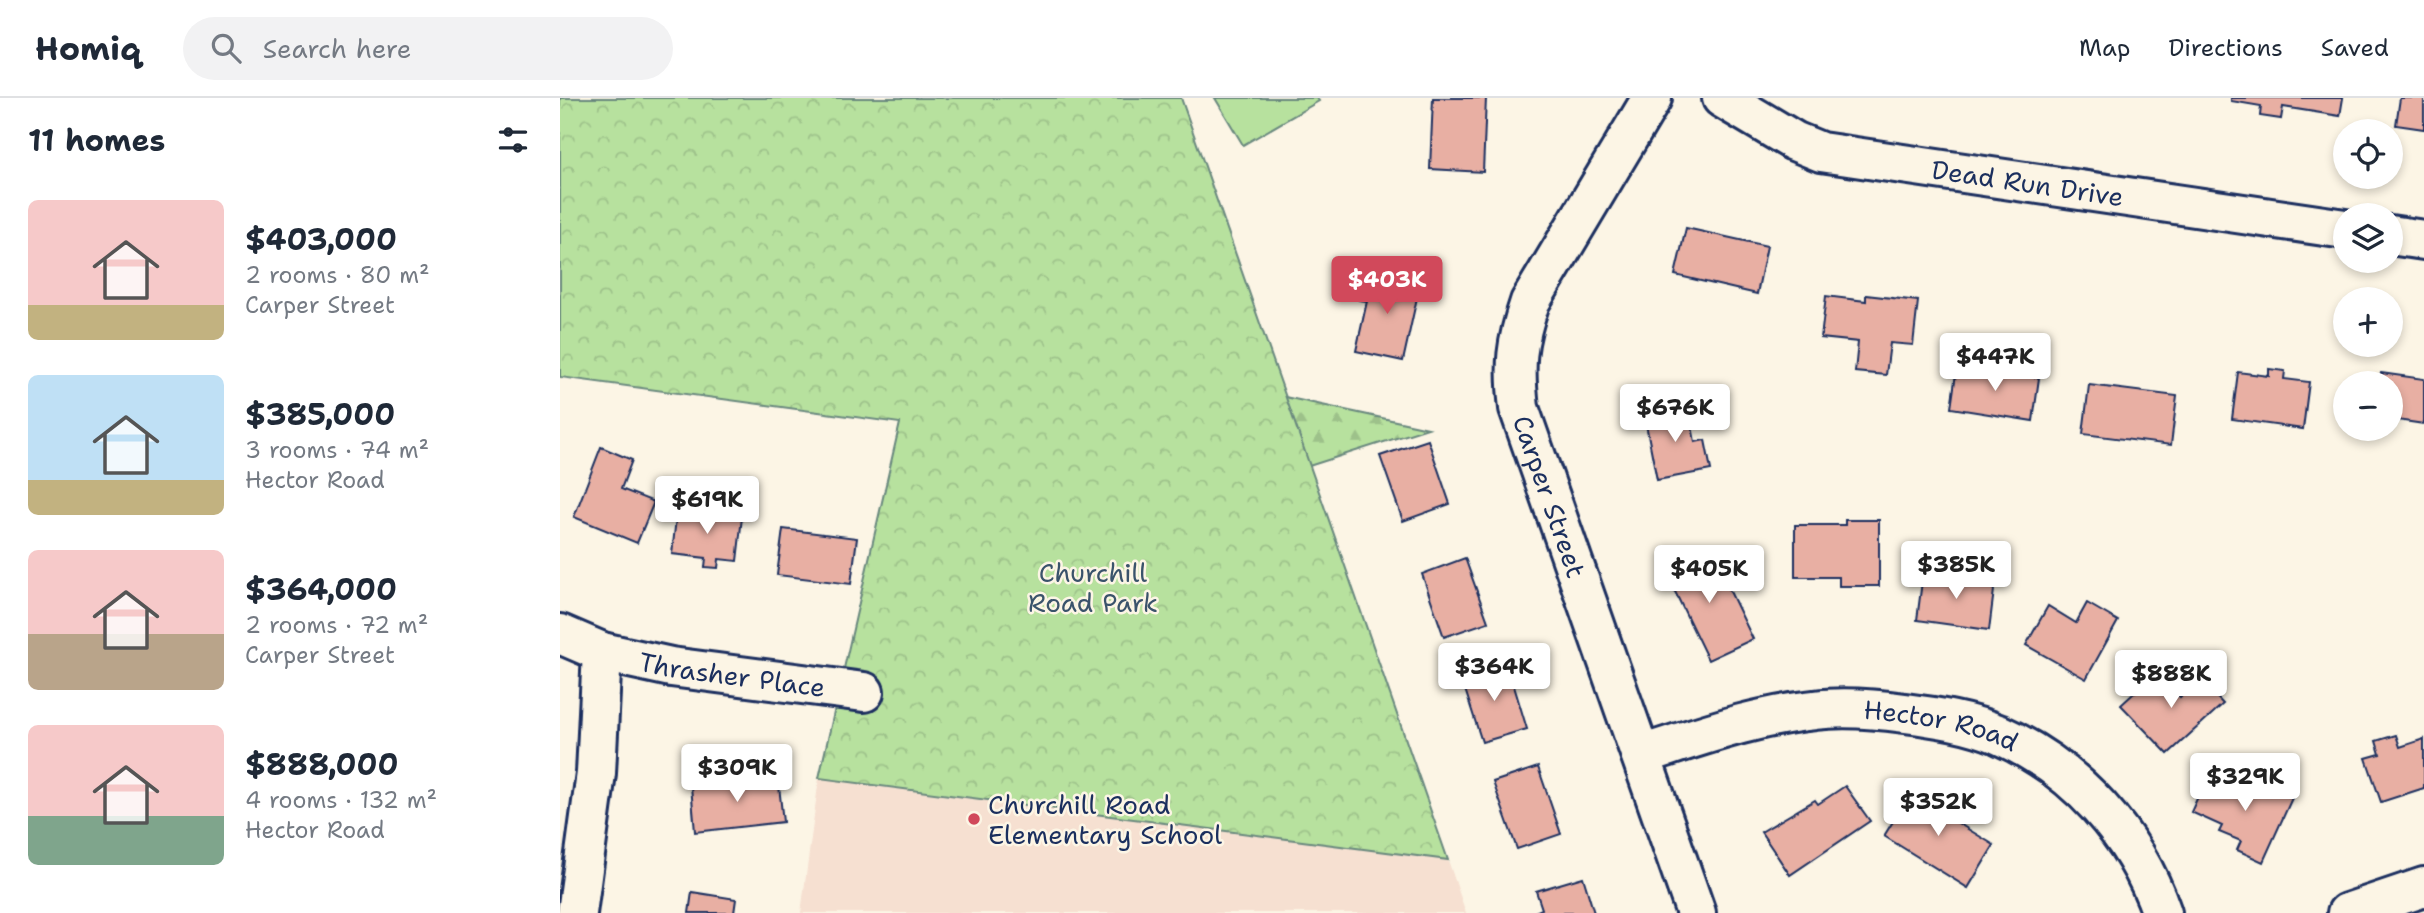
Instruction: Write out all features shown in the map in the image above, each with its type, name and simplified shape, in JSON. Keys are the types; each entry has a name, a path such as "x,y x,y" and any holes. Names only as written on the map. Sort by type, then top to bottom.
{"street":[{"name":"Carper Street","path":"1652,98 1530,302 1518,336 1515,372 1519,408 1696,913"},
{"name":"Dead Run Drive","path":"1722,98 1794,141 1821,152 2333,227"},
{"path":"2403,237 2424,240"},
{"name":"Thrasher Place","path":"560,634 602,652 671,667 864,692"},
{"path":"577,913 596,772 602,652"},
{"name":"Hector Road","path":"1641,755 1759,718 1818,709 1881,709 1937,717 1996,733 2028,749 2066,775 2104,811 2131,846 2153,887 2162,913"},
{"path":"2347,913 2424,887"}],"shaded area":[{"name":"Churchill Road Elementary School","path":"819,778 1448,860 1466,913 801,913"}],"green space":[{"name":"Churchill Road Park","path":"560,98 1181,98 1448,860 819,778 900,423 560,377"},
{"path":"1215,98 1317,98 1319,101 1243,145"},
{"path":"1285,397 1428,428 1309,466"}],"building":[{"path":"1433,98 1486,98 1483,172 1430,169"},
{"path":"2231,98 2343,98 2340,116 2283,107 2281,119 2260,116 2261,106 2231,101"},
{"path":"2400,98 2424,98 2424,129 2403,126 2403,119 2397,119"},
{"path":"1686,228 1767,246 1757,294 1675,275"},
{"path":"1372,274 1420,284 1403,361 1356,351 1367,301 1359,300 1364,278 1371,279"},
{"path":"1866,295 1918,301 1913,345 1890,343 1886,375 1855,372 1858,342 1821,338 1826,296 1866,301"},
{"path":"1957,366 2039,378 2033,421 1951,408"},
{"path":"2269,369 2285,371 2284,379 2309,382 2303,429 2232,419 2238,372 2269,376"},
{"path":"2403,376 2424,379 2424,424 2403,421"},
{"path":"2089,385 2177,396 2171,445 2083,434"},
{"path":"1688,405 1695,442 1705,440 1711,470 1657,480 1644,414"},
{"path":"1428,440 1450,504 1403,521 1380,456"},
{"path":"601,447 632,460 621,489 654,502 637,543 574,517"},
{"path":"677,509 742,517 737,561 719,559 718,568 705,567 706,558 672,554"},
{"path":"1845,520 1879,520 1879,586 1839,586 1839,577 1795,577 1795,525 1845,525"},
{"path":"783,529 857,538 851,584 777,575"},
{"path":"1710,550 1753,639 1708,660 1665,571"},
{"path":"1465,558 1488,622 1444,637 1422,574"},
{"path":"1923,573 1995,582 1989,630 1917,620"},
{"path":"2087,603 2118,621 2086,679 2026,645 2048,606 2076,623"},
{"path":"1507,663 1527,729 1482,742 1461,677"},
{"path":"2157,672 2180,697 2200,679 2223,704 2168,754 2121,705"},
{"path":"2396,735 2400,747 2424,739 2424,788 2381,802 2366,758 2380,754 2376,741"},
{"path":"1538,767 1561,834 1517,849 1493,782"},
{"path":"2238,774 2292,798 2263,862 2237,850 2241,841 2219,832 2222,826 2191,812 2205,781 2230,792"},
{"path":"778,777 783,822 695,832 691,786"},
{"path":"1845,786 1870,821 1790,875 1761,832 1815,800 1818,804"},
{"path":"1915,786 1945,805 1940,812 1994,845 1968,888 1884,836"},
{"path":"1583,877 1594,913 1533,913 1542,909 1536,891"},
{"path":"692,892 736,899 734,913 689,913"}],"place":[{"name":"Churchill Road Elementary School","path":"974,819"}]}
